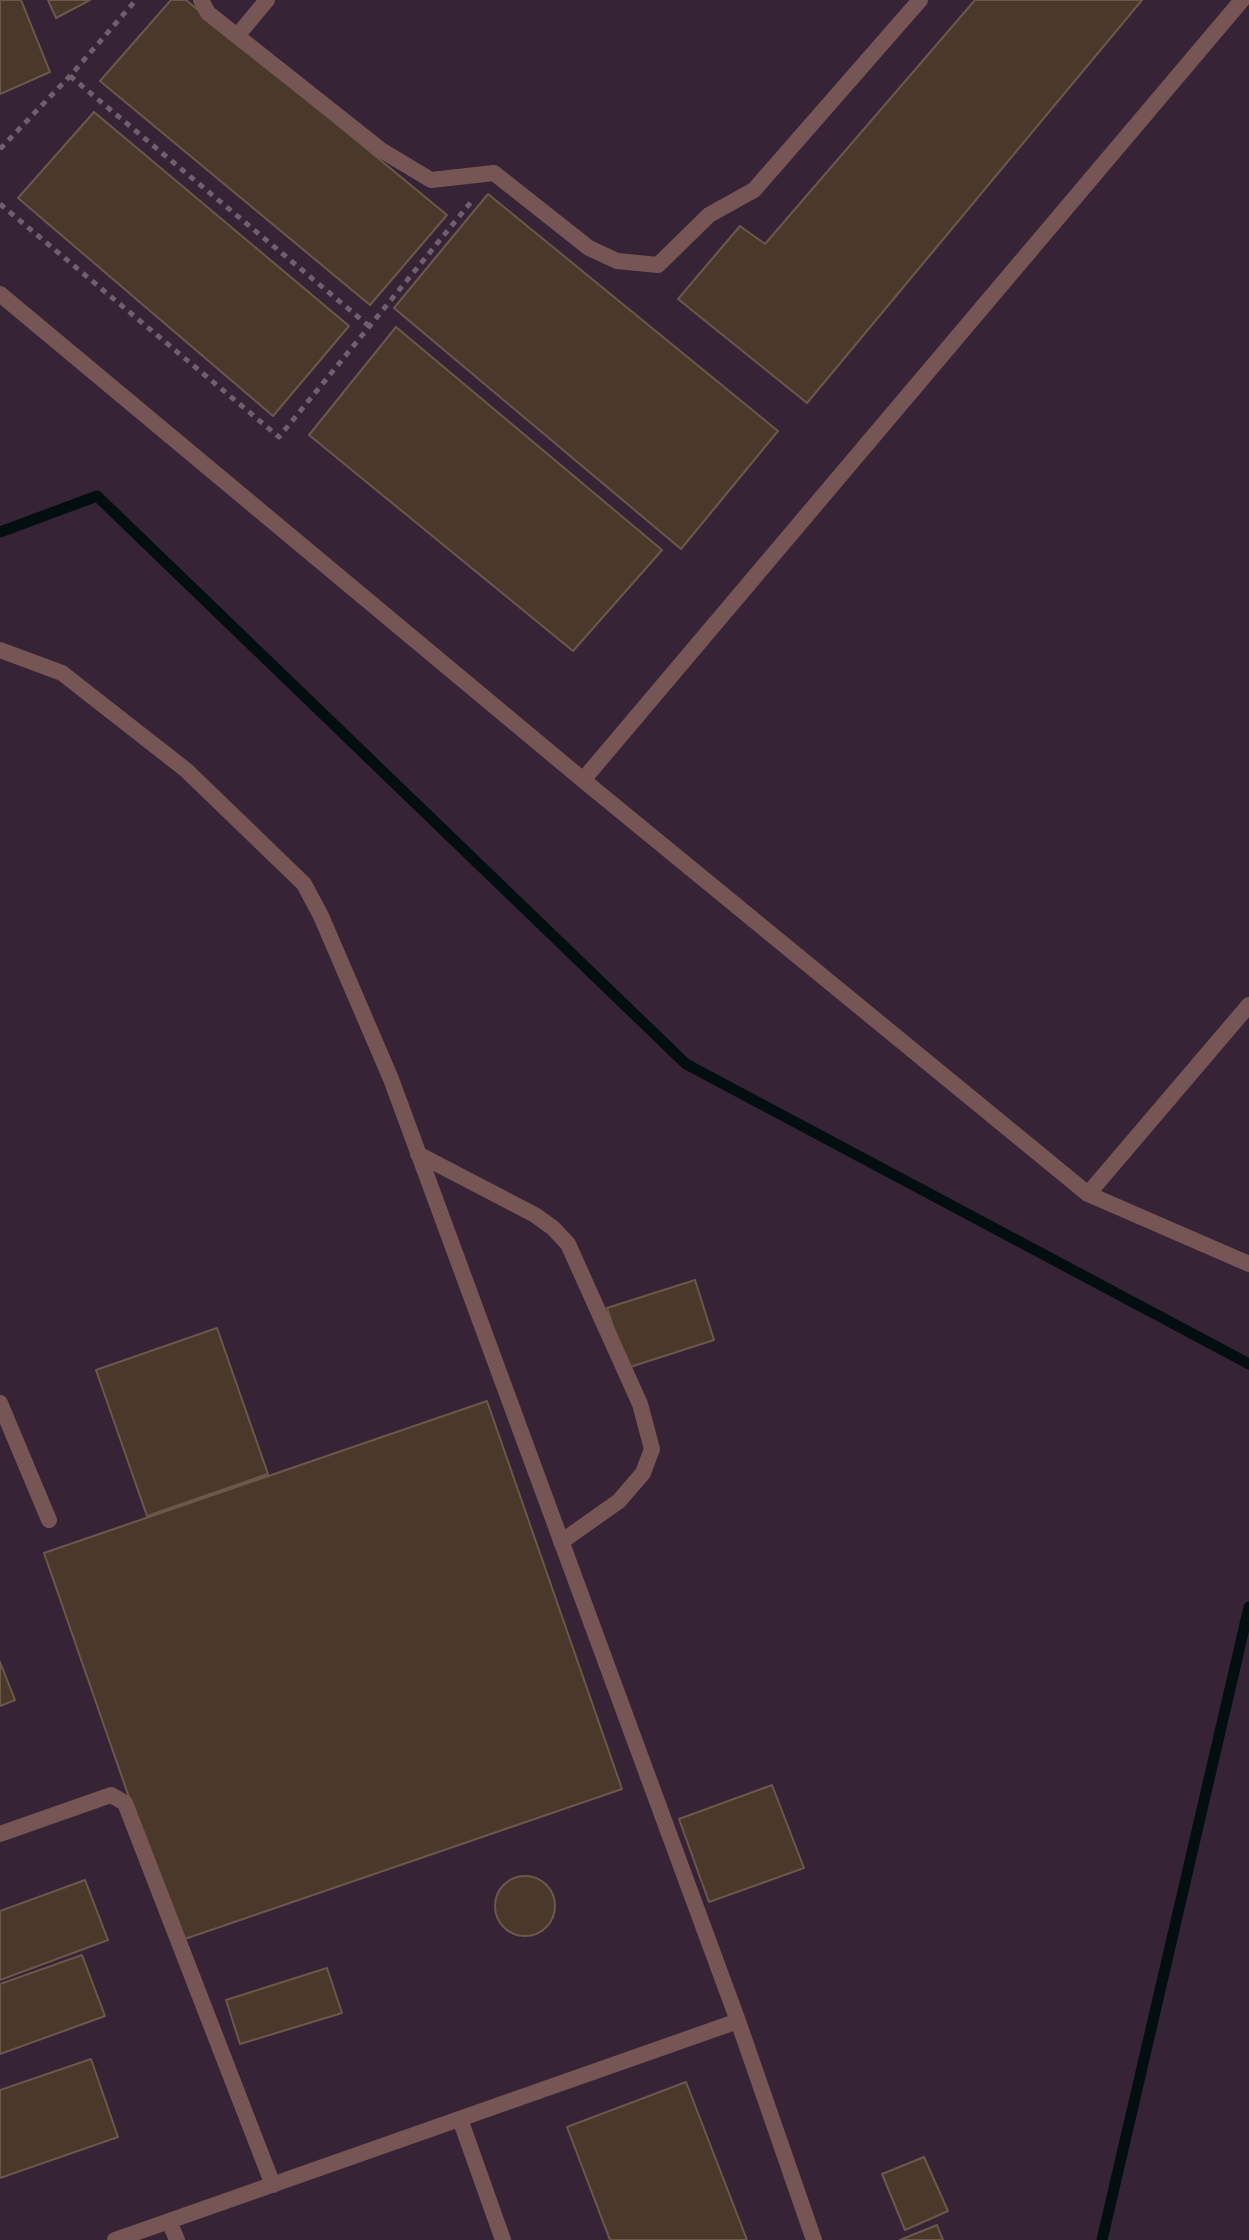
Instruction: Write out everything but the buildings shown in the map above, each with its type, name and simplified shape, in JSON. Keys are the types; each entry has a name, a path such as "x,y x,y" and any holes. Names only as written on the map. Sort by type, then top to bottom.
{"lane":[{"path":"201,0 208,13 381,150 431,180 494,173 589,248 617,261 658,265 709,215 754,190 920,0"},
{"path":"237,36 267,0"},
{"path":"583,780 1242,0"},
{"path":"0,294 583,780 1088,1194 1249,1264"},
{"path":"0,650 62,673 186,770 304,884 321,916 391,1079 738,2021 814,2240"},
{"path":"1088,1194 1249,1005"},
{"path":"418,1154 535,1215 568,1244 640,1404 652,1449 643,1473 619,1501 561,1542"},
{"path":"0,1403 49,1520"},
{"path":"0,1834 111,1795 125,1803 273,2185"},
{"path":"115,2240 738,2021"},
{"path":"460,2119 503,2240"},
{"path":"169,2221 177,2240"}],"path":[{"path":"0,149 70,76 136,0"},
{"path":"70,76 369,326"},
{"path":"0,204 279,437 494,173"}],"shaded area":[{"path":"0,0 1249,0 1249,2240 0,2240"}],"waterway":[{"path":"0,532 97,496 686,1064 1249,1364"},
{"path":"1102,2240 1249,1607"}]}
